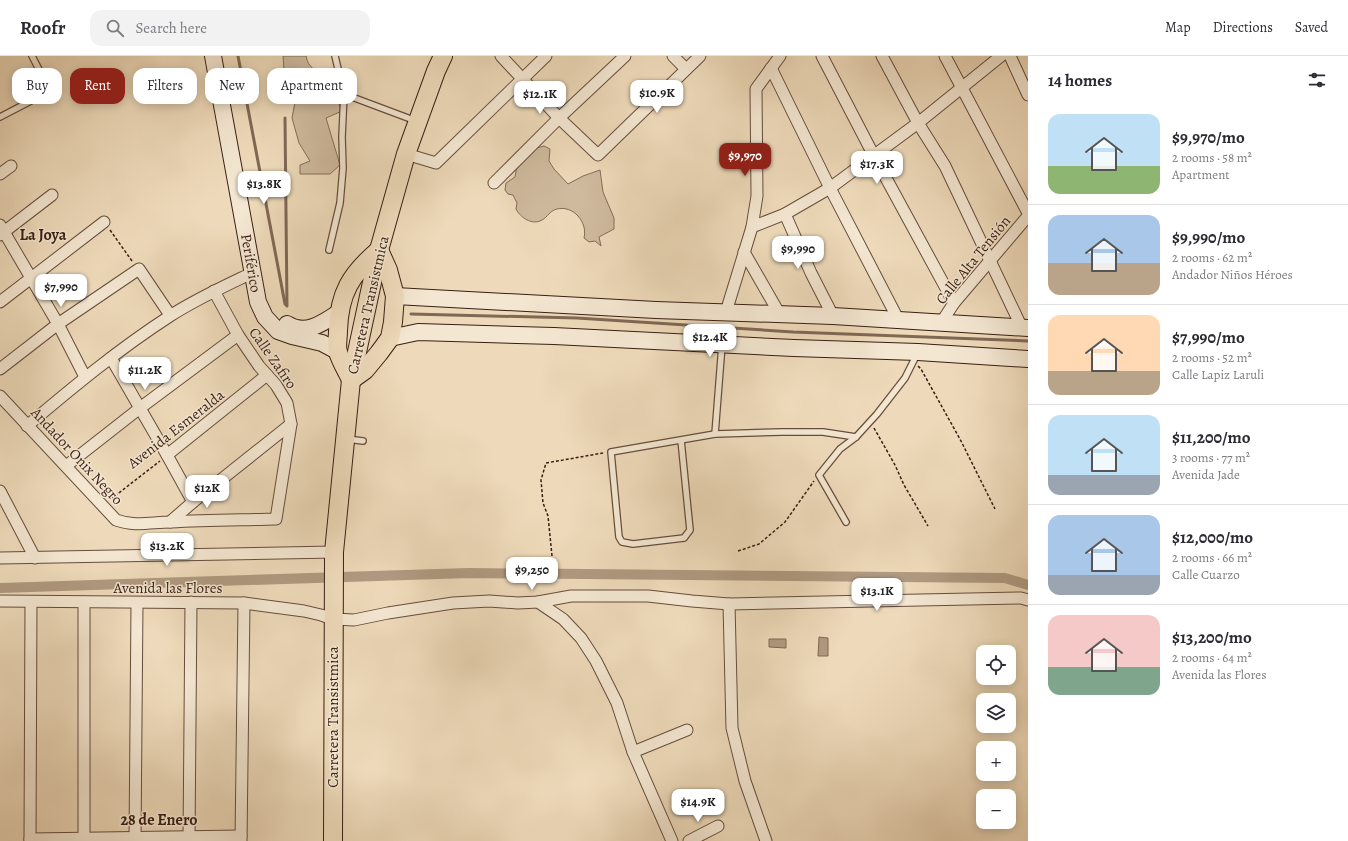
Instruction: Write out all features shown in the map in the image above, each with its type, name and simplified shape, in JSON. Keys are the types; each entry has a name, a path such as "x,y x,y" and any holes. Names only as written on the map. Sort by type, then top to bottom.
{"main road":[{"name":"Carretera Transistmica","path":"333,841 334,558 351,380 379,250 406,154 443,56"},
{"path":"379,250 388,270 395,296 394,322 390,338 365,370 351,380 337,351 338,313 351,280 364,263 379,250"}],"street":[{"name":"Periférico","path":"213,56 254,272 258,302 264,317 294,328 314,328 338,313"},
{"name":"Periférico","path":"222,56 274,321 278,331 322,343 337,351"},
{"path":"501,56 558,118 598,155 700,56"},
{"path":"406,154 436,163 546,56"},
{"path":"494,183 558,118 625,56"},
{"path":"673,56 686,69"},
{"path":"726,312 752,227 757,196 756,88 780,56"},
{"path":"822,56 874,156 954,303"},
{"path":"882,56 918,123 945,166 990,262 1025,328"},
{"path":"945,56 1028,213"},
{"path":"752,227 785,214 830,188 918,123 1001,56"},
{"path":"1010,56 1028,95"},
{"path":"771,68 830,188 898,320"},
{"path":"0,174 10,166"},
{"path":"52,195 1,231 32,278 58,324 85,377"},
{"path":"785,214 812,273 834,316"},
{"name":"Calle Alta Tensión","path":"941,323 954,303 1028,216"},
{"path":"0,302 104,222"},
{"path":"744,252 779,313"},
{"path":"0,369 58,324 139,270 170,315"},
{"path":"27,426 85,377 170,315 214,291 254,272"},
{"name":"Calle Zafiro","path":"214,291 238,335 276,385 287,403 291,424 276,519"},
{"path":"395,296 656,310 779,313 1025,328"},
{"path":"390,338 418,332 600,337 794,348 916,357 1028,359"},
{"path":"66,466 140,408 238,335"},
{"path":"111,358 167,455 192,502"},
{"name":"Avenida Esmeralda","path":"167,455 253,388 267,375"},
{"name":"Andador Onix Negro","path":"0,396 116,520 125,523 138,524 276,519"},
{"path":"170,522 192,502 291,424"},
{"path":"0,491 35,558"},
{"name":"Avenida las Flores","path":"0,558 334,558"},
{"name":"Avenida las Flores","path":"0,602 244,603 304,611 333,619 354,620 453,603 488,601 518,603 538,602 571,596 598,595 648,596 692,602 730,604 1021,598 1028,600"},
{"path":"31,602 30,840 241,838 244,603"},
{"path":"84,602 84,840"},
{"path":"189,839 190,602"},
{"path":"538,602 563,619 581,638 596,661 617,703 633,752 672,841"},
{"path":"135,839 137,603"},
{"path":"730,604 732,728 745,781 766,841"},
{"path":"633,752 687,730"},
{"path":"689,841 718,826"}],"lane":[{"path":"0,117 50,91 32,56"},
{"path":"335,56 338,68"},
{"path":"357,99 418,122"},
{"path":"329,250 340,204 343,168 342,137 344,104"},
{"path":"715,434 722,344"},
{"path":"846,522 819,475 840,449 856,437 871,420 905,378 916,357"},
{"path":"681,440 690,530 684,538 633,544 622,542 618,537 611,452 715,434 823,432 856,437"},
{"path":"345,438 363,441"}],"path":[{"path":"104,222 139,270"},
{"path":"916,357 995,509"},
{"path":"871,420 904,485 928,526"},
{"path":"552,556 548,516 543,503 541,480 546,463 611,452"},
{"name":"Avenida Esmeralda","path":"102,506 167,455"},
{"path":"738,551 759,544 785,522 819,475"}],"shaded area":[{"path":"283,56 306,56 312,68 284,68"},
{"path":"295,104 339,104 342,111 326,118 340,165 330,174 300,174 300,165 310,161 299,143 292,118"},
{"path":"544,146 550,149 549,161 554,169 568,184 583,176 600,170 603,192 614,218 614,229 599,237 601,246 595,241 589,242 584,238 584,226 574,212 563,208 557,209 538,222 530,221 523,218 518,212 516,209 517,203 513,195 508,194 505,190 506,183 515,177 517,166 533,149"},
{"path":"819,637 828,638 828,656 818,656"},
{"path":"769,639 786,639 786,648 769,647"}],"waterway":[{"path":"238,56 285,304 287,306 285,118"},
{"path":"411,314 577,318 793,332 1028,341"},
{"path":"0,588 469,573 1005,578 1028,585"}],"district":[{"name":"La Joya","path":"43,235"},
{"name":"28 de Enero","path":"159,820"}]}
